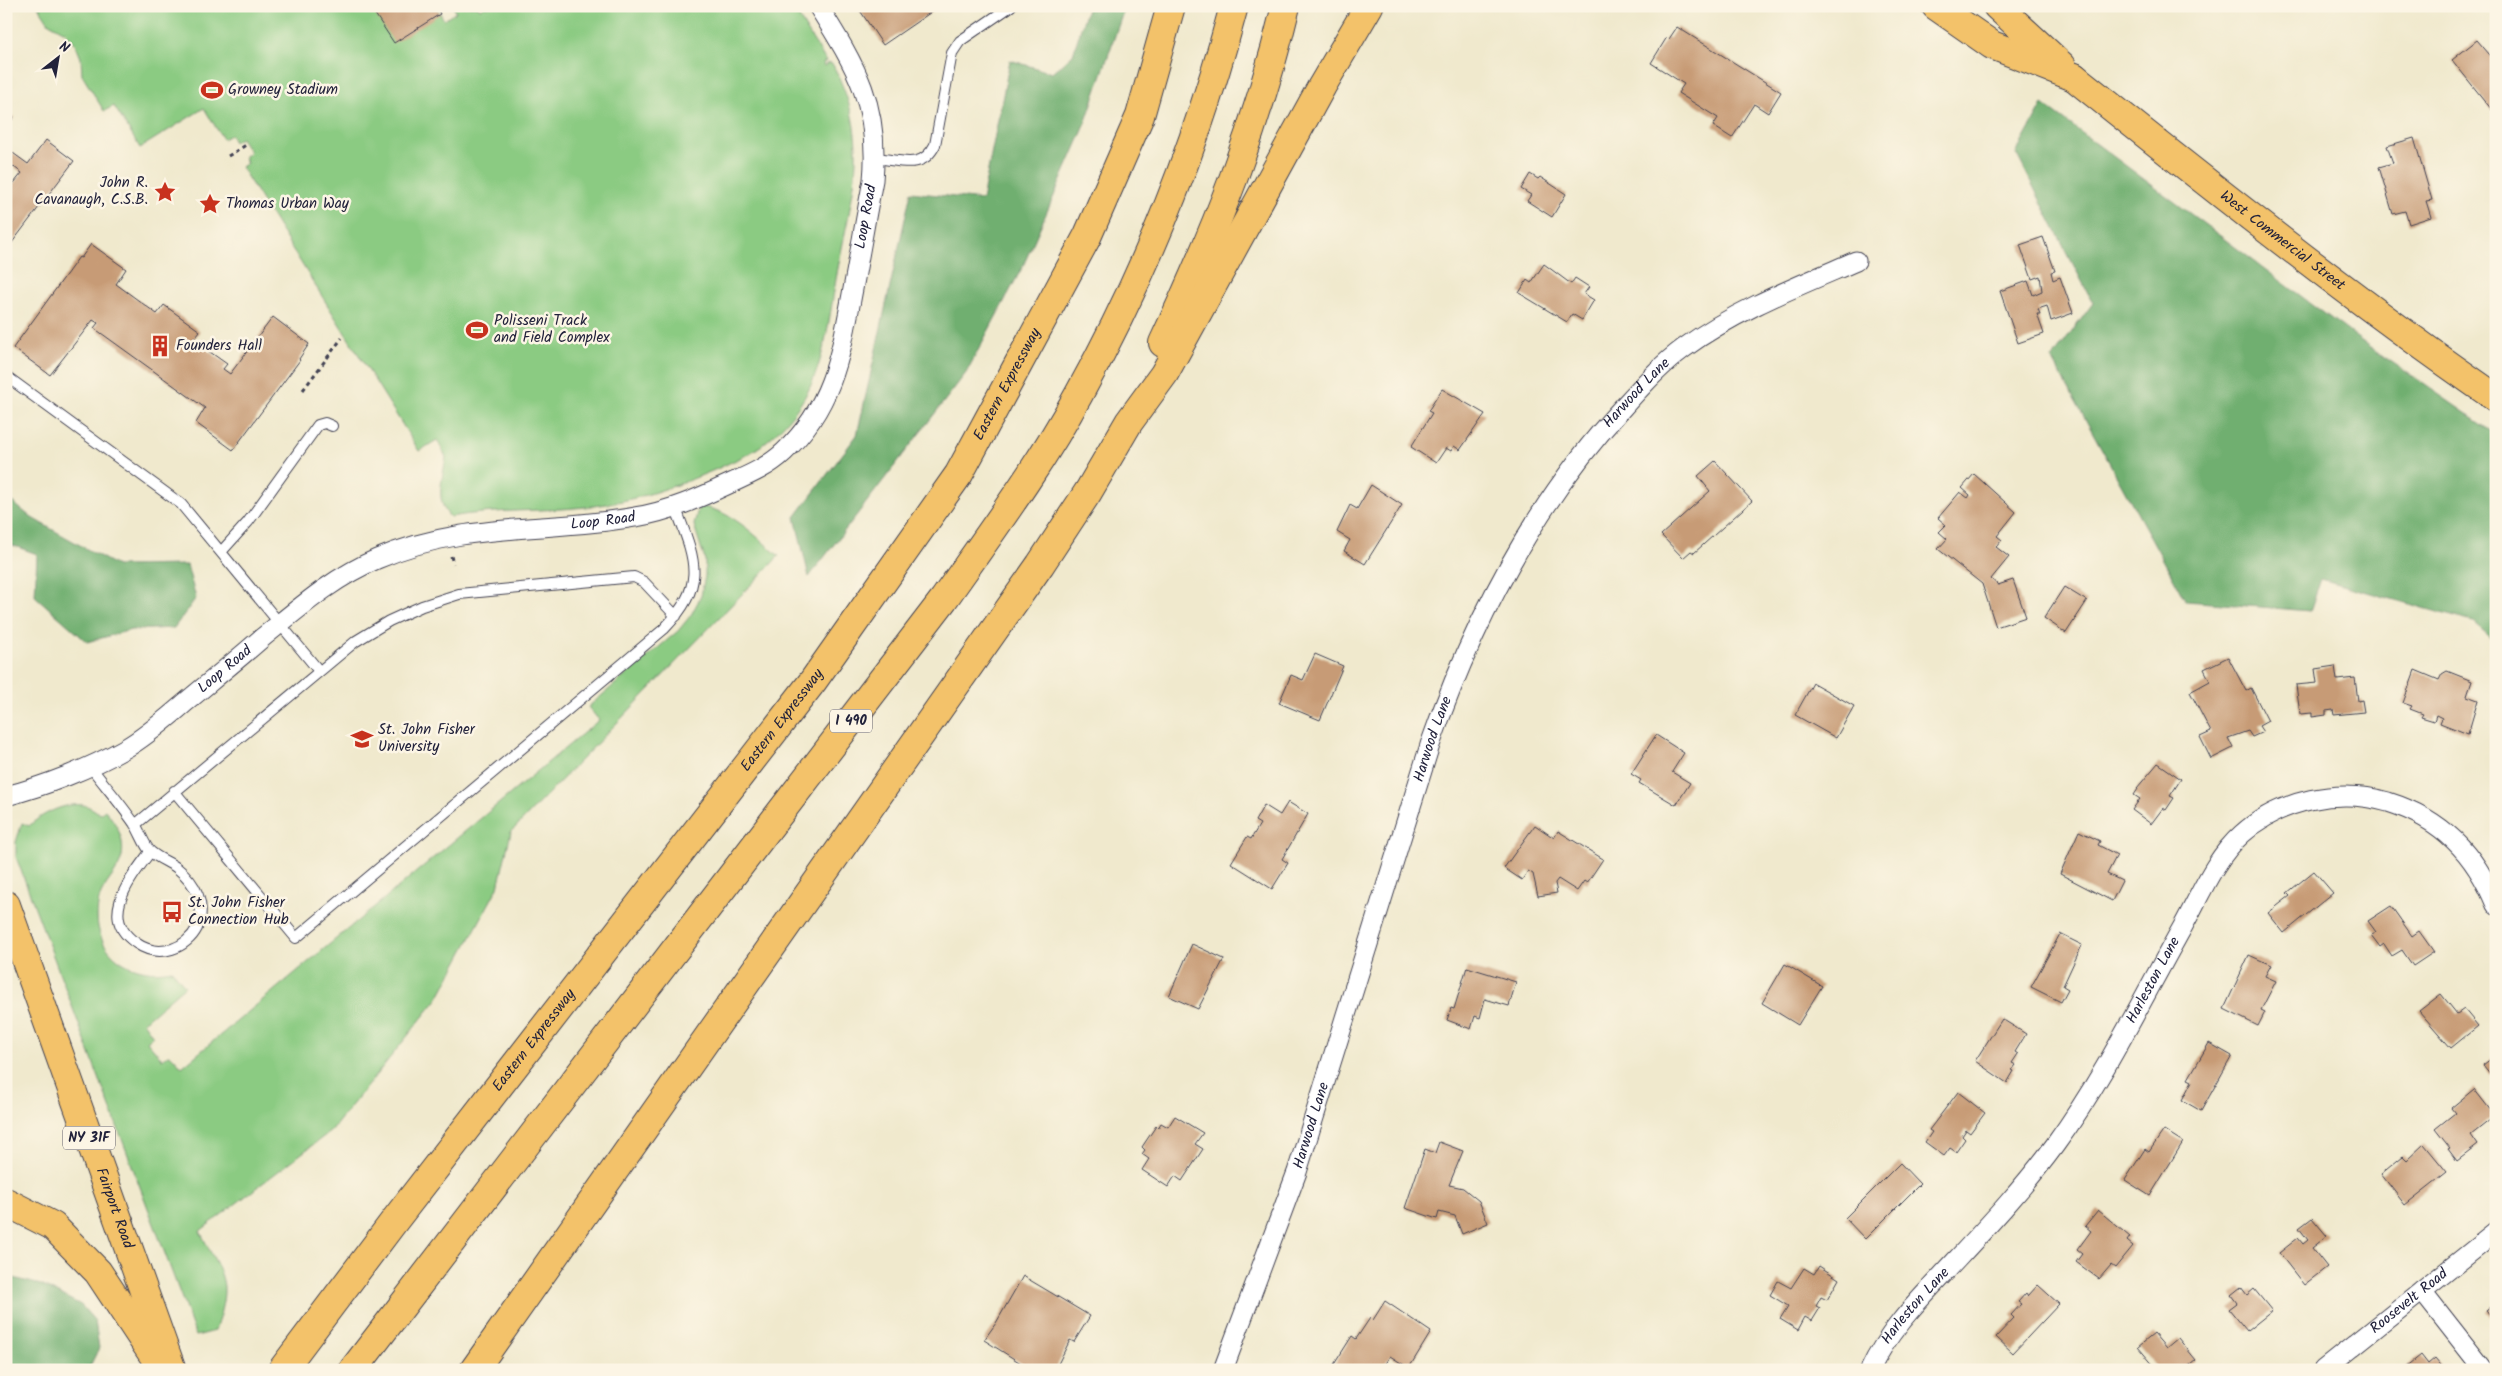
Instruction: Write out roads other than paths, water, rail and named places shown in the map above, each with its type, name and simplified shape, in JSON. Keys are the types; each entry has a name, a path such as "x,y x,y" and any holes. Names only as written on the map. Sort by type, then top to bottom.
{"main road":[{"name":"Eastern Expressway","path":"285,1366 723,794 813,681 959,474 1087,237 1140,116 1172,6"},
{"name":"I 490","path":"354,1370 944,599 1018,493 1079,395 1128,299 1179,182 1214,82 1234,6"},
{"path":"1129,422 1151,368 1206,250 1234,180 1258,110 1286,6"},
{"path":"474,1370 1040,565 1088,492 1129,422 1164,374 1322,86 1369,6"},
{"path":"1936,6 1992,45 2074,78"},
{"path":"1966,6 2074,78"},
{"path":"1997,6 2074,78"},
{"path":"2020,6 2074,78"},
{"name":"West Commercial Street","path":"2074,78 2432,354 2496,398"},
{"name":"Fairport Road","path":"6,905 172,1370"},
{"path":"6,1202 53,1226 98,1272 163,1370"}],"street":[{"name":"Loop Road","path":"6,796 90,766 126,748 156,727 317,594 344,576 376,559 414,545 475,531 594,523 639,517 675,506 768,466 800,436 817,412 832,383 841,351 873,180 875,158 874,127 868,100 859,76 818,6"},
{"name":"Harwood Lane","path":"1223,1370 1297,1172 1430,745 1446,700 1474,634 1502,579 1572,466 1647,380 1684,348 1725,322 1774,297 1856,261"},
{"name":"Harleston Lane","path":"1870,1370 1897,1325 2019,1192 2055,1145 2091,1090 2213,870 2241,835 2257,822 2272,813 2318,798 2360,796 2404,808 2425,818 2449,834 2467,852 2488,884 2496,905"},
{"name":"Roosevelt Road","path":"2323,1370 2496,1232"},
{"path":"2422,1291 2484,1370"}],"lane":[{"path":"875,158 916,162 929,156 935,145 952,53 960,41 1011,6"},
{"path":"6,376 181,504 318,671"},
{"path":"222,552 244,528 318,425 325,423 332,426"},
{"path":"174,792 296,938 664,629 676,616 688,598 695,579 693,554 675,506"},
{"path":"135,825 356,641 389,621 422,606 459,594 485,590 634,577 644,582 676,616"},
{"path":"90,766 135,825 150,852 177,868 190,881 198,893 201,906 200,920 194,933 185,943 173,949 159,951 146,949 129,937 119,919 118,906 122,892 150,852"}],"place":[{"name":"Growney Stadium","path":"212,90"},
{"name":"John R. Cavanaugh, C.S.B.","path":"165,192"},
{"name":"Thomas Urban Way","path":"210,204"},
{"name":"Polisseni Track and Field Complex","path":"477,330"},
{"name":"Founders Hall","path":"160,346"},
{"name":"St. John Fisher University","path":"362,739"},
{"name":"St. John Fisher Connection Hub","path":"172,912"}]}
